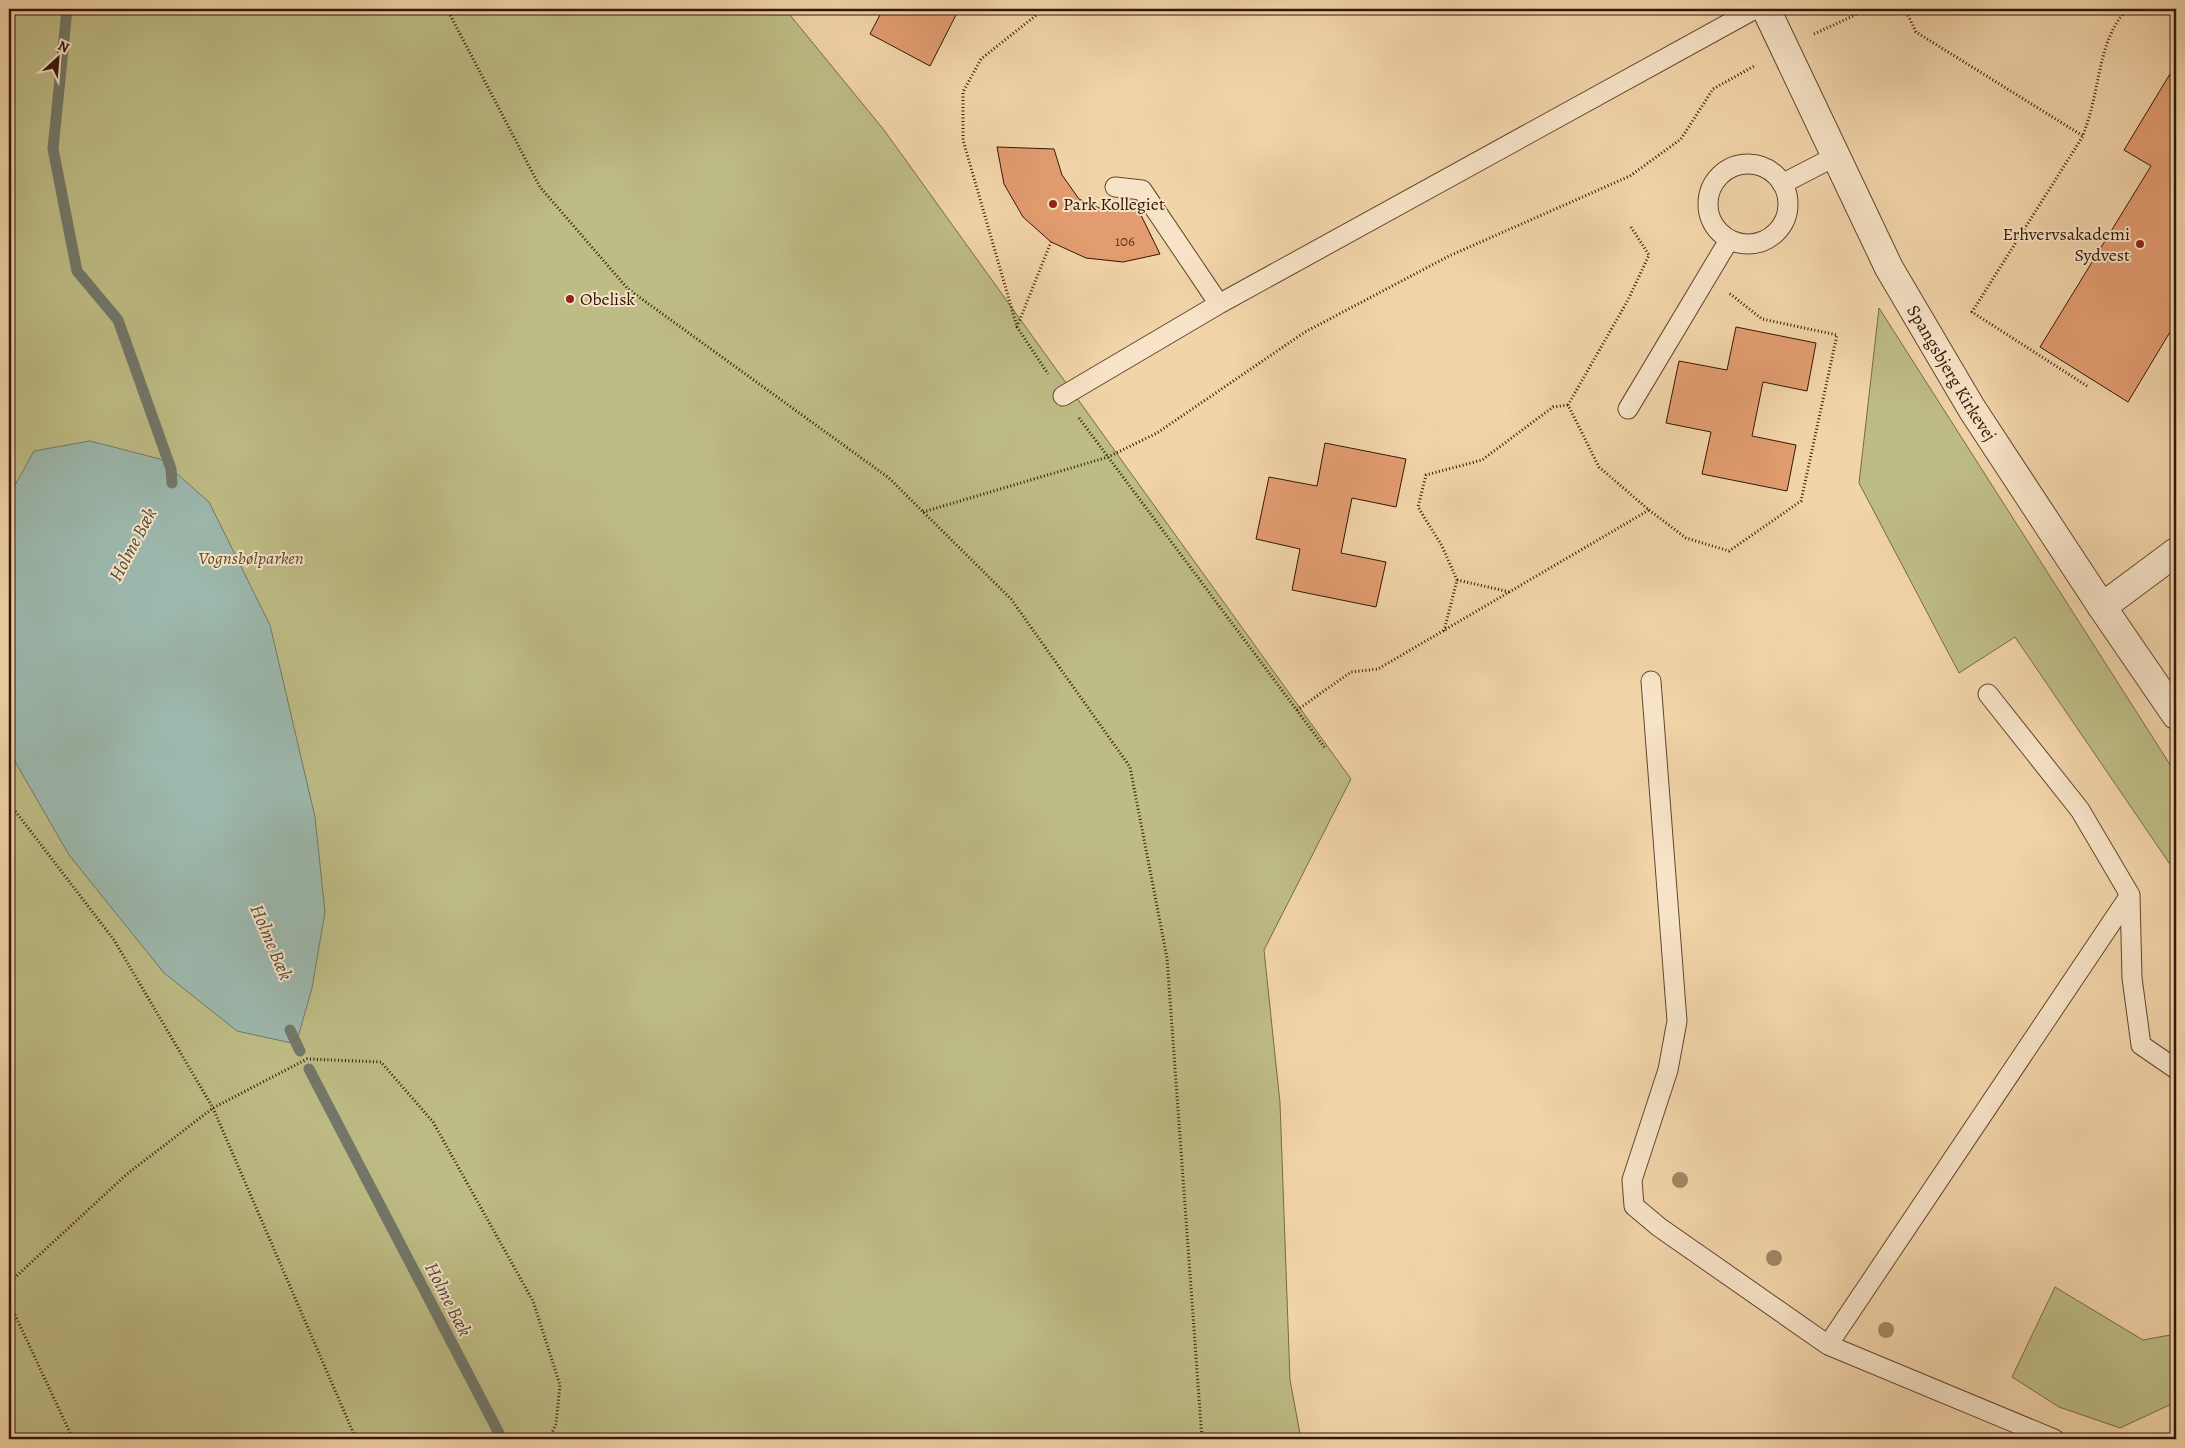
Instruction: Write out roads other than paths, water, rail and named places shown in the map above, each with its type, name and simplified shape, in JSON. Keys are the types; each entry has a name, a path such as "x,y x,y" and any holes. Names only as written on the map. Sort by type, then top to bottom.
{"street":[{"name":"Spangsbjerg Kirkevej","path":"1766,9 1889,268 1958,384 2102,606 2176,715"},
{"path":"2102,606 2176,552"}],"lane":[{"path":"1063,396 1219,304 1755,9"},
{"path":"1782,184 1836,156"},
{"path":"1738,165 1758,165 1775,174 1782,184 1786,190 1788,210 1782,228 1767,240 1748,245 1729,240 1714,227 1707,209 1710,189 1721,173 1738,165"},
{"path":"1115,187 1142,190 1219,304"},
{"path":"1628,409 1729,240"},
{"path":"1651,681 1677,1021 1668,1070 1632,1180 1634,1206 1659,1227 1828,1345 2054,1439"},
{"path":"1988,694 2080,810 2130,895 2132,978 2141,1044 2176,1069"},
{"path":"1828,1345 2130,895"}],"water":[{"path":"90,441 160,459 209,502 270,625 315,817 325,912 312,988 296,1044 237,1031 164,973 69,855 9,751 9,496 34,451"}],"waterway":[{"name":"Holme Bæk","path":"67,9 53,149 77,271 118,320 171,469 172,483"},
{"name":"Holme Bæk","path":"290,1030 300,1051"},
{"name":"Holme Bæk","path":"309,1069 502,1439"}],"place":[{"name":"Park Kollegiet","path":"1053,204"},
{"name":"Erhvervsakademi Sydvest","path":"2140,244"},
{"name":"Obelisk","path":"570,299"}],"park label":[{"name":"Vognsbølparken","path":"251,558"}]}
